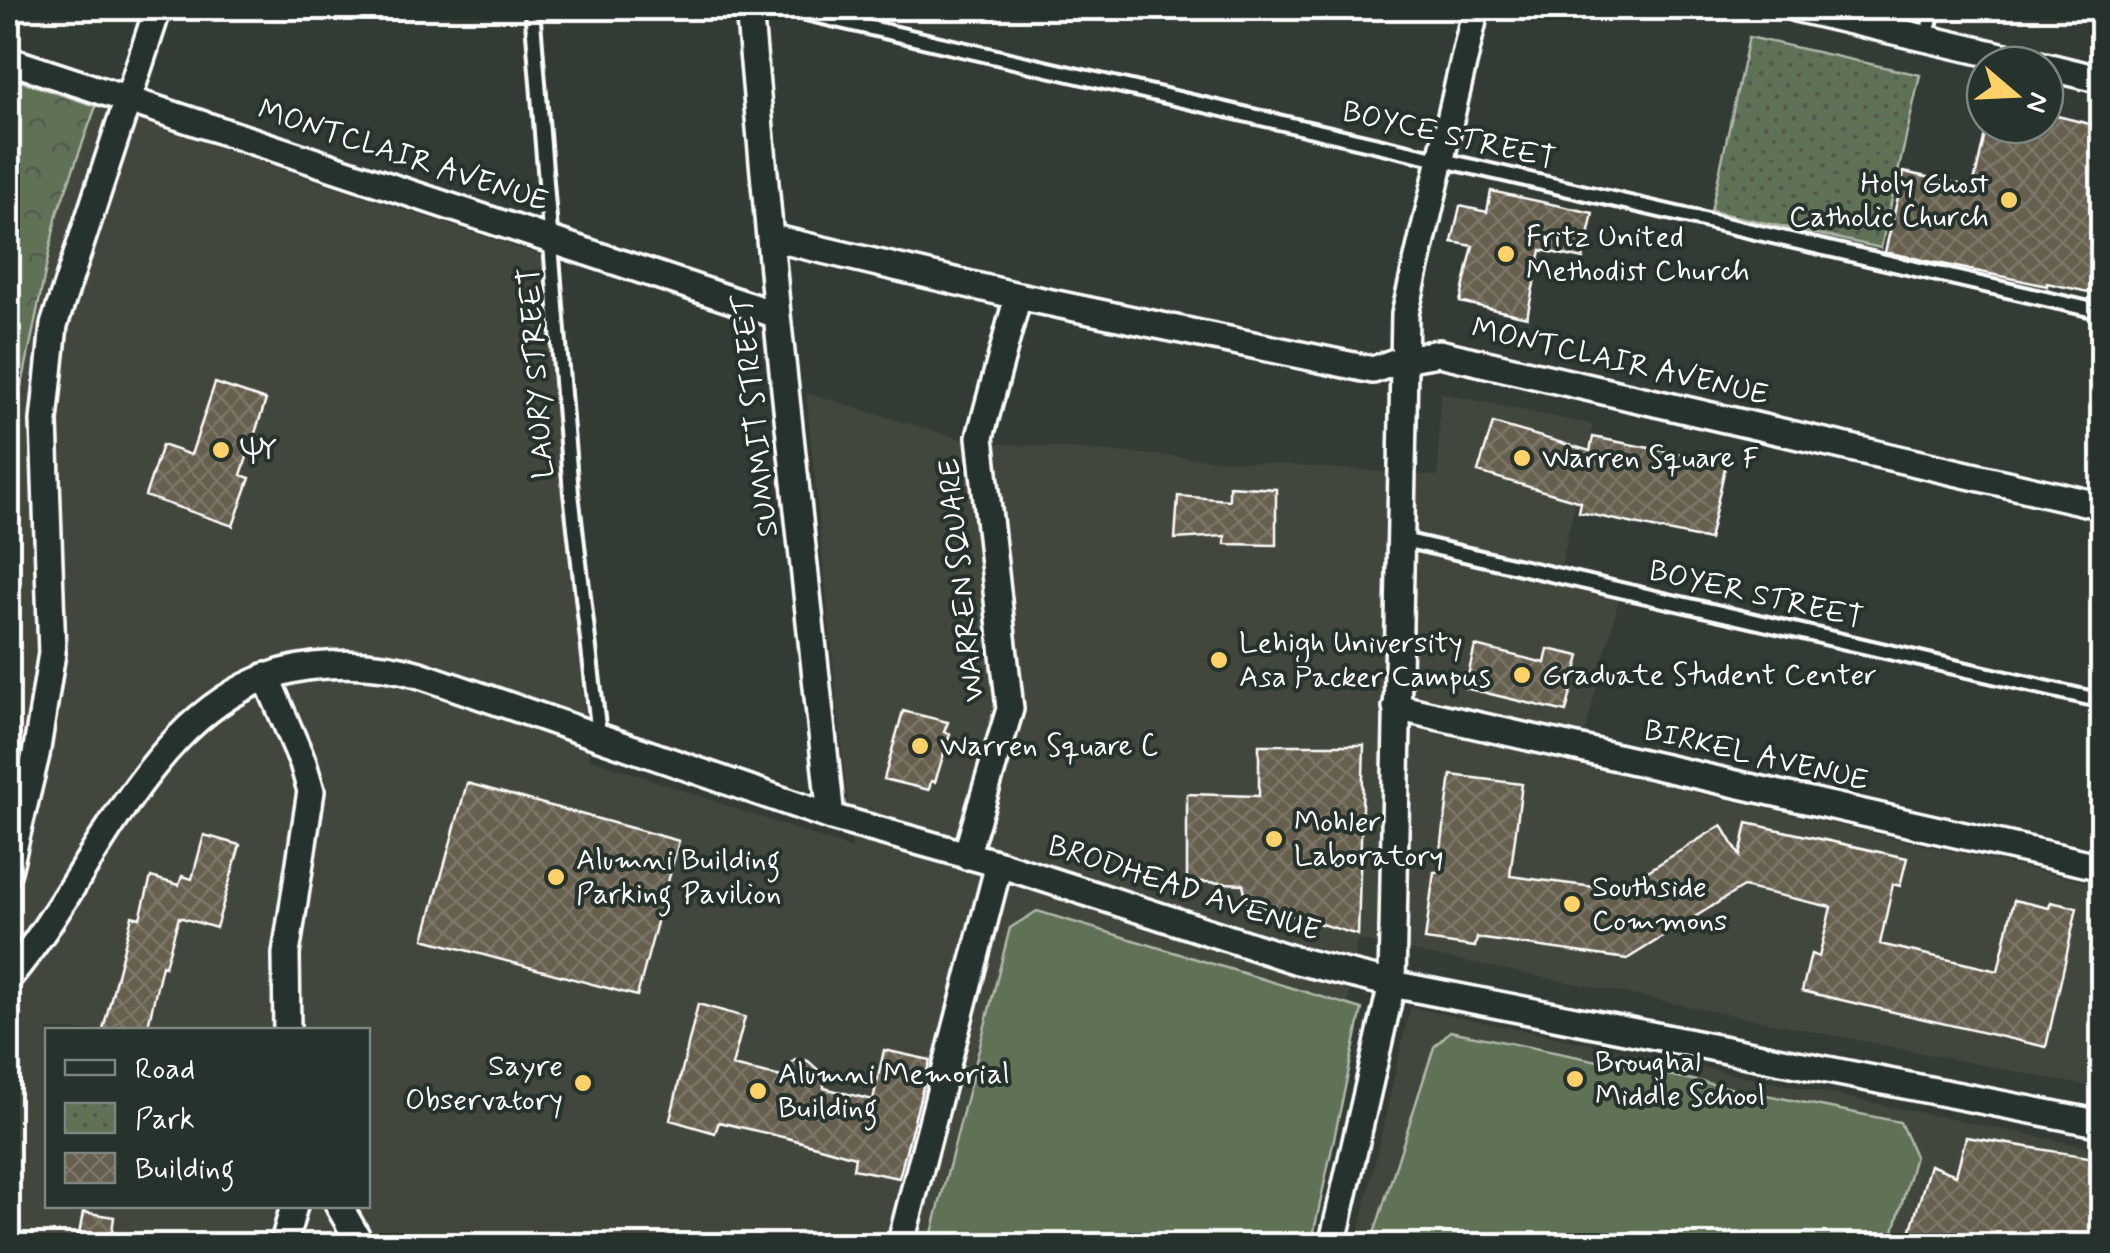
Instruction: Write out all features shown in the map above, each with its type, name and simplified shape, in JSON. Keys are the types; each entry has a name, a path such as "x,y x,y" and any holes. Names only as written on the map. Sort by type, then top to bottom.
{"street":[{"path":"8,872 36,754 52,653 44,421 54,325 158,8"},
{"name":"SUMMIT STREET","path":"749,8 777,315 831,818"},
{"path":"1332,1246 1392,984 1404,314 1476,8"},
{"path":"1795,8 1965,47"},
{"name":"MONTCLAIR AVENUE","path":"8,60 777,315"},
{"path":"2065,71 2102,80"},
{"name":"MONTCLAIR AVENUE","path":"772,238 1018,296 1372,370 1439,353 2102,506"},
{"name":"WARREN SQUARE","path":"966,856 1010,710 980,437 1018,296"},
{"name":"BRODHEAD AVENUE","path":"8,978 175,740 210,708 266,676 293,668 361,664 395,668 599,734 831,818 998,864 1298,961 1392,984 2102,1124"},
{"path":"266,676 311,791 311,862 286,954 287,1028"},
{"name":"BIRKEL AVENUE","path":"1396,707 2102,868"},
{"path":"900,1246 998,864"},
{"path":"283,1246 293,1208"},
{"path":"340,1208 362,1246"}],"lane":[{"name":"LAURY STREET","path":"532,8 571,493 599,734"},
{"name":"BOYCE STREET","path":"784,8 2102,312"},
{"path":"1926,37 1933,8"},
{"name":"BOYER STREET","path":"1398,538 2102,701"}],"shaded area":[{"name":"Lehigh University Asa Packer Campus","path":"8,77 542,256 589,758 852,849 806,393 968,441 1438,476 1440,393 1593,425 1557,583 1619,598 1577,765 2102,886 2102,1089 1357,940 1348,1007 1301,1245 8,1246"},
{"name":"Broughal Middle School","path":"1410,1007 2102,1150 2102,1245 1356,1246"}],"green space":[{"path":"1749,37 1920,75 1881,248 1711,211"},
{"path":"8,77 96,106 57,214 22,385 8,396"},
{"path":"1037,911 1362,1009 1311,1245 929,1245 1010,928"},
{"name":"Broughal Middle School","path":"1450,1031 1900,1122 1915,1156 1890,1245 1381,1245 1373,1237 1434,1047"}],"building":[{"path":"2065,118 2102,127 2102,295 1885,252 1904,172 1973,187 1982,145 2065,145"},
{"name":"Fritz United Methodist Church","path":"1491,191 1593,213 1583,259 1541,250 1527,317 1460,302 1473,246 1452,242 1460,206 1487,212"},
{"name":"ΨΥ","path":"215,383 266,400 241,475 250,478 233,526 145,496 162,445 191,455"},
{"path":"1493,423 1590,451 1593,437 1726,463 1709,540 1579,512 1581,502 1478,472"},
{"path":"1229,486 1276,489 1276,545 1225,544 1225,536 1175,539 1178,496 1229,500"},
{"name":"Graduate Student Center","path":"1475,646 1545,663 1548,649 1580,656 1566,712 1465,688"},
{"name":"Warren Square C","path":"903,711 948,722 944,732 950,734 929,790 884,779"},
{"name":"Mohler Laboratory","path":"1259,745 1364,745 1358,935 1247,902 1243,884 1187,881 1187,794 1259,796"},
{"name":"Southside Commons","path":"1451,775 1522,784 1510,876 1617,890 1722,825 1740,856 1747,823 1907,858 1900,886 1893,884 1880,944 1998,971 2014,900 2049,908 2051,902 2077,908 2046,1047 1802,991 1811,954 1819,957 1831,907 1743,887 1627,959 1477,938 1475,947 1425,940"},
{"name":"Alumni Building Parking Pavilion","path":"467,783 679,841 637,996 424,939"},
{"path":"204,835 240,845 216,928 179,917 165,966 162,965 147,1028 104,1028 132,916 140,918 151,877 179,885 182,876 192,879"},
{"name":"Alumni Memorial Building","path":"698,1004 745,1017 732,1066 782,1077 789,1064 798,1059 808,1061 824,1075 824,1088 873,1100 884,1050 930,1060 899,1178 853,1169 855,1157 791,1139 719,1122 715,1133 670,1120"},
{"path":"1966,1137 2095,1158 2095,1170 2102,1171 2100,1246 1906,1246 1930,1165 1956,1175"},
{"path":"83,1212 114,1217 110,1246 77,1246"}],"place":[{"name":"Holy Ghost Catholic Church","path":"2009,200"},
{"name":"Fritz United Methodist Church","path":"1506,254"},
{"name":"ΨΥ","path":"221,450"},
{"name":"Warren Square F","path":"1522,458"},
{"name":"Lehigh University Asa Packer Campus","path":"1219,660"},
{"name":"Graduate Student Center","path":"1522,675"},
{"name":"Warren Square C","path":"920,746"},
{"name":"Mohler Laboratory","path":"1274,839"},
{"name":"Alumni Building Parking Pavilion","path":"556,877"},
{"name":"Southside Commons","path":"1572,904"},
{"name":"Broughal Middle School","path":"1575,1079"},
{"name":"Sayre Observatory","path":"583,1083"},
{"name":"Alumni Memorial Building","path":"758,1091"}]}
